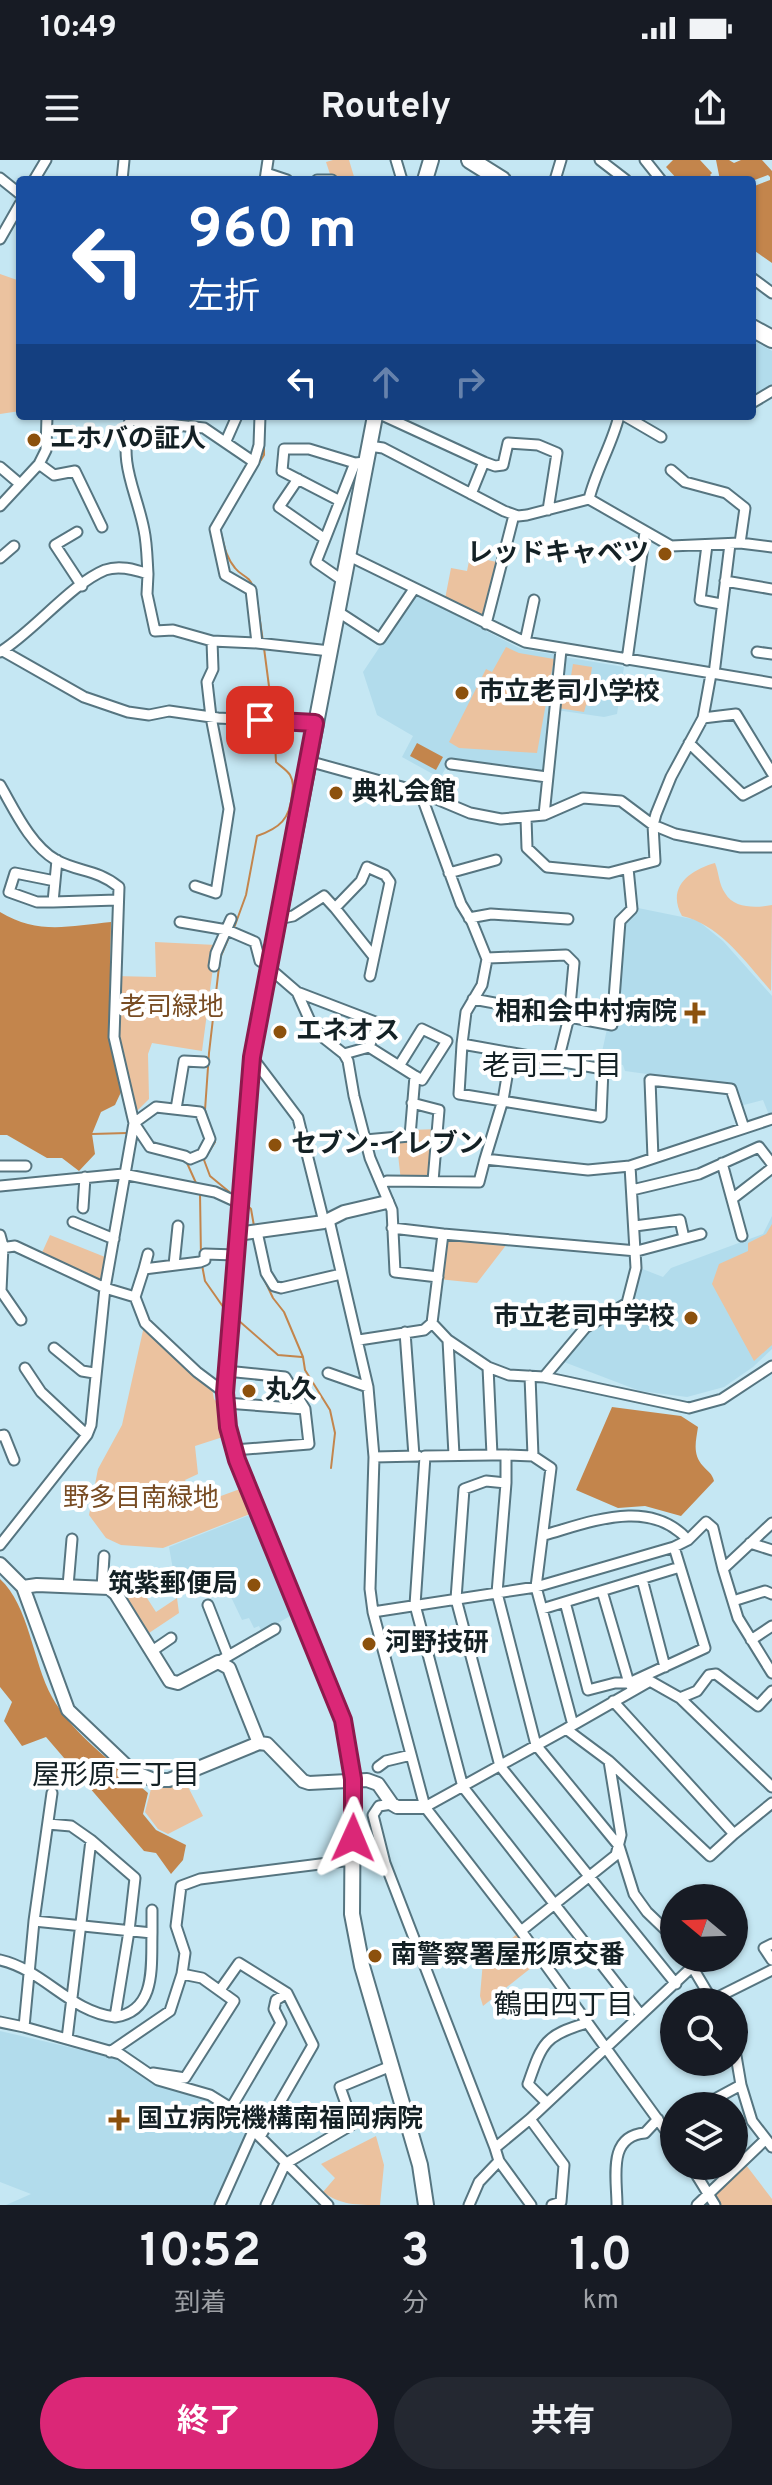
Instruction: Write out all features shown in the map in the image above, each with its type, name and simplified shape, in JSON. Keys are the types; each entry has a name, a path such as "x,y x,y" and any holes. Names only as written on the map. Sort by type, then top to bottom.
{"highway":[{"path":"470,160 496,176"}],"main road":[{"path":"374,420 369,446 361,462 330,651 252,1057 239,1199 248,1233 236,1255 225,1398 234,1450 343,1720 353,1779 354,1928 362,1966 420,2165 426,2205"}],"street":[{"path":"265,176 268,160"},
{"path":"600,160 621,176"},
{"path":"645,160 658,176"},
{"path":"0,178 16,191"},
{"path":"0,239 16,211"},
{"path":"0,506 39,464 46,450 47,420"},
{"path":"254,462 204,428 130,420 125,440 129,484 144,529 147,594 155,631 173,630 212,641 330,651"},
{"path":"226,441 235,420"},
{"path":"260,420 259,445 254,462 215,529 225,575 251,590 262,644"},
{"path":"393,420 495,466 503,465 508,443 538,445 557,453 548,510"},
{"path":"589,499 592,484 615,435 618,420"},
{"path":"624,420 661,437"},
{"path":"369,446 383,448 514,515 527,515 589,499 671,546 735,544 772,547"},
{"path":"340,501 282,471 284,449 309,449 361,462 340,501 316,562 342,580"},
{"path":"471,494 484,462"},
{"path":"39,464 54,475 75,471 102,527"},
{"path":"0,467 20,484"},
{"path":"526,818 527,848 547,867 609,873 655,861 653,825 671,777 703,718 713,674 725,581 745,508 726,493 685,482 671,470"},
{"path":"298,479 279,507 325,539"},
{"path":"486,624 514,515"},
{"path":"77,532 55,545 82,586"},
{"path":"627,660 645,532"},
{"path":"707,545 700,600 721,604"},
{"path":"0,558 14,546"},
{"path":"347,555 525,642 772,683"},
{"path":"148,574 130,567 106,570 1,651 84,697 128,712 149,715 169,711 211,717 315,723"},
{"path":"725,581 772,589"},
{"path":"337,611 380,639 414,589"},
{"path":"525,642 534,600"},
{"path":"195,886 216,893 229,809 207,682 213,669 212,641"},
{"path":"544,815 561,650"},
{"path":"757,652 772,654"},
{"path":"703,718 736,714 772,773"},
{"path":"689,743 743,795 772,780"},
{"path":"308,761 420,792 470,813 501,819 544,815 583,798 621,801 653,825 675,834 741,847 772,847"},
{"path":"451,764 547,777"},
{"path":"0,785 22,823 44,850 57,860 105,876 119,887 114,1037 134,1123 150,1147 190,1159 202,1154 210,1139 200,1112 156,1107 134,1123 105,1288 91,1425 87,1435 0,1545"},
{"path":"420,792 461,904 487,958 482,985 466,1012 462,1044 459,1094 601,1117 603,1069 462,1044"},
{"path":"53,902 57,860"},
{"path":"449,873 496,860"},
{"path":"335,908 361,881 367,867 385,875 390,882 370,976"},
{"path":"473,999 612,1025 620,921 632,909 628,868"},
{"path":"55,881 15,873 9,892 37,902 117,900"},
{"path":"278,919 293,916 324,896 374,957"},
{"path":"469,918 491,914 568,919"},
{"path":"214,966 216,953 231,932 231,919"},
{"path":"180,922 231,932 255,942 260,961 297,992 378,1023 369,1047"},
{"path":"487,958 566,955 574,963 569,1017 558,1061"},
{"path":"297,992 310,1021 348,1061 365,1140 392,1210 395,1272 438,1277"},
{"path":"344,1054 369,1047 399,1066 415,1076 422,1080 447,1041 422,1029 399,1066"},
{"path":"382,1184 387,1181 479,1182 503,1100 511,1053"},
{"path":"252,1057 298,1118 359,1340 368,1387 374,1457 370,1589 373,1612 425,1807 521,1931 660,2122"},
{"path":"176,1109 184,1061 204,1062"},
{"path":"365,1140 410,1136 415,1076"},
{"path":"653,1158 650,1080 731,1089 744,1128"},
{"path":"412,1103 439,1110 433,1181"},
{"path":"485,1159 588,1170 630,1166 772,1119"},
{"path":"632,1190 699,1174 759,1147 772,1166 732,1199"},
{"path":"722,1163 742,1236"},
{"path":"0,1166 26,1166"},
{"path":"544,1377 585,1328 627,1303 637,1251 630,1166"},
{"path":"0,1186 123,1174 239,1199"},
{"path":"83,1208 85,1177"},
{"path":"341,1274 281,1288 274,1286 248,1233 327,1221 344,1212 387,1202"},
{"path":"635,1226 685,1219 684,1238"},
{"path":"73,1222 114,1239"},
{"path":"174,1265 178,1226"},
{"path":"392,1228 637,1251 701,1234"},
{"path":"359,1340 424,1330 432,1323 443,1234"},
{"path":"0,1235 0,1291 21,1320"},
{"path":"2,1247 15,1246 105,1288 135,1297"},
{"path":"148,1254 135,1297 145,1323 225,1398 305,1409"},
{"path":"144,1269 202,1261 205,1254 236,1255"},
{"path":"432,1323 448,1340 488,1367 509,1375 544,1377 689,1408 722,1399 771,1369"},
{"path":"405,1332 414,1456"},
{"path":"448,1340 454,1455"},
{"path":"54,1348 82,1371 94,1373"},
{"path":"488,1367 492,1455"},
{"path":"25,1368 41,1392 87,1435"},
{"path":"226,1371 285,1377 305,1409 309,1444 234,1450"},
{"path":"328,1373 368,1387"},
{"path":"530,1376 533,1456"},
{"path":"0,1436 4,1435 14,1460"},
{"path":"506,1455 497,1593 536,1745 619,1846 634,1894 660,1925"},
{"path":"425,1456 415,1605 463,1787 641,2015"},
{"path":"374,1457 533,1456 551,1468 536,1587 569,1727 710,1856 772,1803"},
{"path":"506,1483 486,1481 464,1489 456,1599 500,1766 675,1984"},
{"path":"544,1535 605,1517 641,1515 662,1520 679,1529 688,1540"},
{"path":"373,1612 536,1587 674,1547 688,1540 706,1522 713,1528 738,1618 772,1673"},
{"path":"723,1569 772,1523"},
{"path":"68,1586 72,1539"},
{"path":"750,1543 772,1550"},
{"path":"0,1564 23,1587 68,1710 132,1771 154,1780 169,1780 259,1743 267,1744 303,1781 353,1779 378,1784 397,1807 425,1807 569,1727 665,1667 705,1648 674,1547"},
{"path":"104,1556 107,1590 170,1681 178,1683 275,1629"},
{"path":"542,1609 680,1567"},
{"path":"23,1587 68,1586 107,1590 120,1584 171,1574"},
{"path":"642,1579 665,1667"},
{"path":"602,1591 631,1687"},
{"path":"733,1601 765,1591 772,1594"},
{"path":"565,1602 588,1690 615,1683 631,1687 650,1681 680,1698 772,1787"},
{"path":"208,1605 223,1659 259,1743"},
{"path":"751,1640 772,1626"},
{"path":"152,1651 171,1638"},
{"path":"680,1698 697,1691 709,1675 716,1674 758,1706 772,1691"},
{"path":"613,1701 734,1834"},
{"path":"378,1767 386,1761 411,1755"},
{"path":"521,1931 616,1855 621,1835 609,1761"},
{"path":"24,2027 32,1971 34,1921 52,1793"},
{"path":"392,1804 379,1806 373,1815 385,1863 499,2161 531,2205"},
{"path":"48,1824 71,1826 135,1878 115,2017"},
{"path":"67,2039 91,1840"},
{"path":"110,2052 170,2011 185,1953 176,1926 181,1886 200,1879 352,1860"},
{"path":"0,1960 32,1971 97,2015 115,2017 130,2012 144,2001 150,1989 152,1910"},
{"path":"34,1921 152,1933"},
{"path":"772,1944 764,1948 772,1960"},
{"path":"220,1990 239,1963 287,1993 313,2045 257,2133 220,2205"},
{"path":"737,1988 772,1970"},
{"path":"495,2148 675,1984 683,1972"},
{"path":"149,2073 185,2078 234,2001 202,1978 182,1974"},
{"path":"231,2108 281,2023 274,2009 276,2000 287,1993"},
{"path":"0,2022 120,2054 158,2080 210,2095 231,2108 328,2205"},
{"path":"547,2103 528,2084 541,2048 566,2029 587,2023"},
{"path":"266,2205 285,2164 353,2124 340,2087 391,2066"},
{"path":"697,2205 768,2143 752,2121 739,2076"},
{"path":"728,2092 741,2085"},
{"path":"530,2119 564,2165 561,2202 552,2205"},
{"path":"617,2205 617,2151 623,2142 660,2124"},
{"path":"469,2205 479,2182 499,2161"},
{"path":"700,2180 715,2205"},
{"path":"311,2205 315,2194"}],"shaded area":[{"path":"673,160 700,160 712,173 711,176 674,176 666,167"},
{"path":"716,160 734,163 762,160 772,171 772,263 756,252 756,185 770,180 770,177 756,180 756,176 719,176"},
{"path":"756,342 772,351 772,389 756,398"},
{"name":"市立老司小学校","path":"415,594 521,649 558,655 544,772 451,759 440,778 402,757 413,736 377,715 363,672"},
{"path":"565,657 624,667 617,714 604,717 556,710"},
{"path":"417,743 443,757 436,770 410,756"},
{"name":"相和会中村病院","path":"638,908 697,920 723,941 772,996 772,1113 769,1115 763,1100 740,1106 734,1086 625,1071 623,1065 600,1061 607,1029 616,1029 624,925"},
{"path":"0,912 27,924 41,926 67,927 111,922 109,1034 122,1090 115,1105 101,1112 92,1134 95,1154 79,1171 62,1158 47,1158 7,1135 0,1135"},
{"name":"市立老司中学校","path":"772,1216 772,1349 753,1367 724,1387 687,1397 640,1391 564,1362 589,1330 630,1305 640,1268 663,1277 671,1268 763,1234"},
{"path":"612,1407 681,1416 698,1427 697,1457 714,1481 681,1516 645,1506 618,1508 576,1490"},
{"path":"250,1515 292,1615 262,1632 259,1626 254,1628 249,1618 242,1620 220,1574 177,1592 169,1547"},
{"path":"0,1579 18,1604 46,1683 61,1711 96,1748 148,1793 143,1814 156,1830 186,1845 183,1860 171,1874 156,1853 144,1851 46,1737 22,1746 4,1721 12,1702 0,1687"},
{"name":"国立病院機構南福岡病院","path":"0,2031 120,2059 210,2099 228,2111 248,2129 214,2205 6,2205 31,2194 0,2182"}],"green space":[{"path":"349,160 354,176 331,176 326,162"},
{"path":"0,274 16,280 16,412 0,414"},
{"path":"470,556 501,563 486,618 445,599 451,568 467,571"},
{"path":"506,647 519,653 554,659 537,753 459,748 449,742 486,669 492,672"},
{"path":"573,664 592,667 590,681 596,683 592,706 586,705 584,712 558,708 563,675 571,676"},
{"path":"715,863 723,890 734,902 753,907 772,905 771,991 721,936 682,916 677,896 683,881 697,870"},
{"name":"老司緑地","path":"155,942 216,945 202,1051 152,1043 148,1054 149,1099 132,1116 114,1037 115,976 156,977"},
{"path":"438,1129 433,1181 401,1181 396,1137 410,1130"},
{"path":"772,1224 772,1345 754,1361 712,1284 719,1264 748,1251 748,1243 766,1234"},
{"path":"443,1234 510,1240 477,1283 438,1279"},
{"path":"50,1235 110,1259 105,1288 40,1257"},
{"name":"野多目南緑地","path":"144,1326 212,1388 214,1399 220,1405 226,1436 195,1446 198,1474 185,1480 199,1504 240,1489 250,1514 163,1548 121,1545 106,1538 89,1515 98,1469 122,1425"},
{"path":"138,1584 156,1612 177,1598 179,1613 149,1633 122,1589"},
{"path":"185,1781 203,1816 168,1834 158,1829 145,1812 152,1785"},
{"path":"521,1931 541,1960 483,2006 480,1996 483,1961"},
{"path":"376,2136 384,2165 380,2205 342,2202 323,2192 335,2178 321,2164"},
{"path":"748,2168 772,2199 772,2205 717,2205 710,2194 724,2180 748,2180"}],"waterway":[{"path":"239,496 264,455 264,426"},
{"path":"220,529 229,559 253,587"},
{"path":"256,593 263,642"},
{"path":"264,648 273,717"},
{"path":"234,928 246,895 257,836 272,830 282,821 291,803 291,778 276,762 274,723"},
{"path":"229,937 220,958 205,1110 215,1142 204,1160 210,1176 233,1195"},
{"path":"92,1134 127,1133"},
{"path":"187,1163 196,1183"},
{"path":"200,1193 201,1258"},
{"path":"245,1203 251,1209 254,1226"},
{"path":"258,1256 262,1273"},
{"path":"202,1265 205,1281 226,1311"},
{"path":"264,1279 284,1312 303,1357 305,1370 330,1410 335,1433 331,1468"},
{"path":"238,1320 278,1355 302,1357"}],"place":[{"name":"エホバの証人","path":"34,440"},
{"name":"レッドキャベツ","path":"665,554"},
{"name":"市立老司小学校","path":"462,693"},
{"name":"典礼会館","path":"336,793"},
{"name":"相和会中村病院","path":"695,1013"},
{"name":"エネオス","path":"280,1032"},
{"name":"セブン-イレブン","path":"275,1145"},
{"name":"市立老司中学校","path":"691,1318"},
{"name":"丸久","path":"249,1391"},
{"name":"筑紫郵便局","path":"254,1585"},
{"name":"河野技研","path":"369,1644"},
{"name":"南警察署屋形原交番","path":"375,1956"},
{"name":"国立病院機構南福岡病院","path":"119,2120"}],"district":[{"name":"老司三丁目","path":"552,1068"},
{"name":"屋形原三丁目","path":"116,1777"},
{"name":"鶴田四丁目","path":"564,2007"}],"route":[{"path":"260,720 315,723 252,1057 226,1403 228,1427 237,1460 343,1720 353,1779 353,1838"}]}
